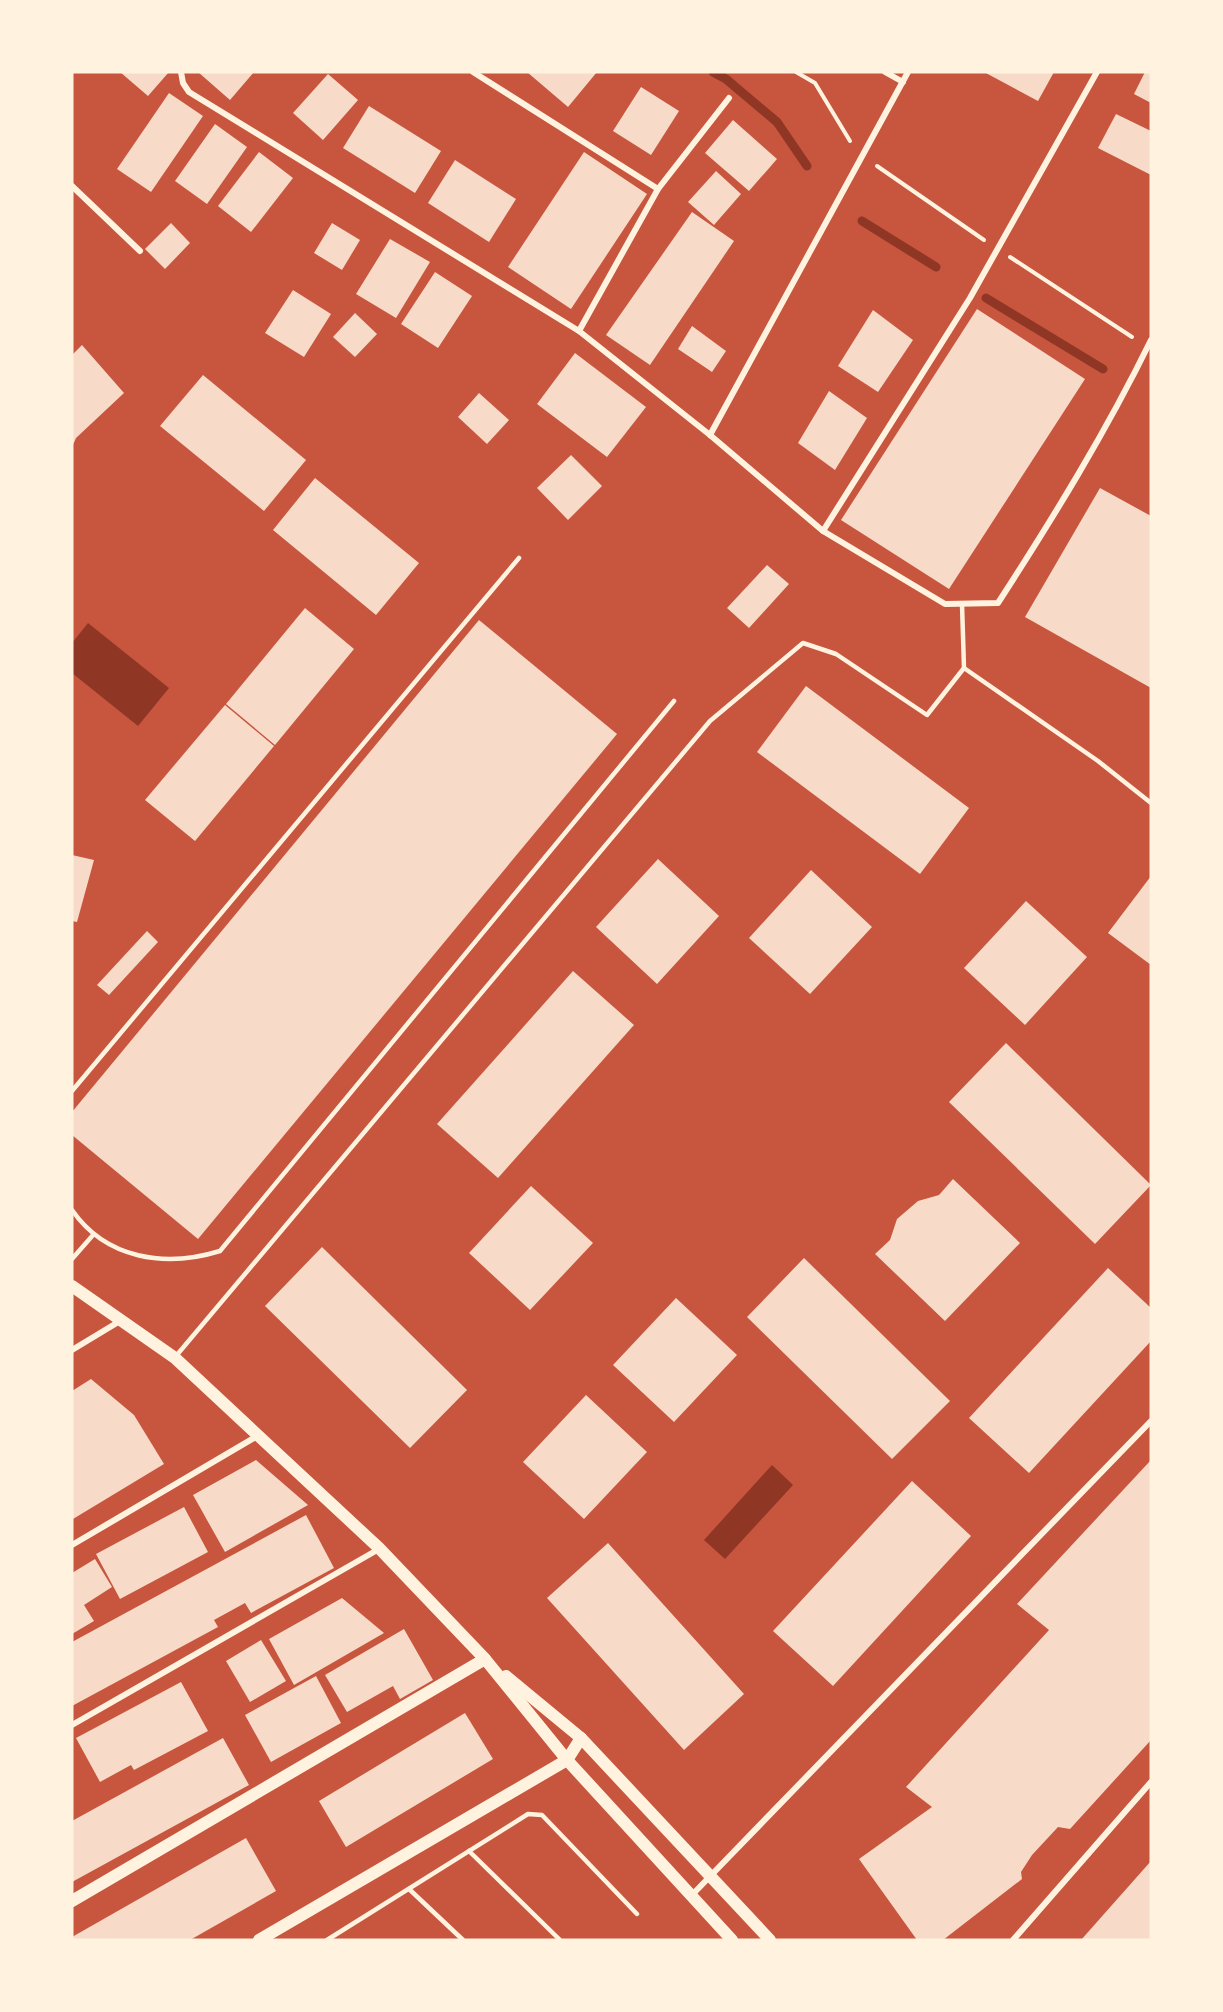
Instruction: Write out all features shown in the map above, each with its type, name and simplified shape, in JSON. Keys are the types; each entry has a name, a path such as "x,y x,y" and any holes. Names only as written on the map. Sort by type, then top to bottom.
{"main road":[{"path":"72,1286 175,1358 379,1548 485,1659 567,1760 732,1940"},
{"path":"485,1659 581,1738 770,1940"},
{"path":"72,1901 485,1659"},
{"path":"260,1940 567,1760 581,1738"}],"street":[{"path":"181,72 183,83 189,92 579,331 710,435 823,531 945,604 998,603 1069,491 1122,400 1149,344"},
{"path":"473,72 658,189"},
{"path":"885,72 903,82"},
{"path":"710,435 908,72"},
{"path":"823,531 964,307 1097,72"},
{"path":"579,331 658,189 729,98"},
{"path":"72,186 140,251"},
{"path":"72,1350 121,1321"},
{"path":"691,1896 1151,1421"},
{"path":"72,1545 260,1435"},
{"path":"72,1725 379,1548"},
{"path":"1013,1940 1151,1782"}],"lane":[{"path":"72,1091 519,558"},
{"path":"175,1358 710,721 803,644 836,654 927,715 964,668 962,604"},
{"path":"964,668 1098,761 1151,803"},
{"path":"72,1210 93,1235 122,1250 154,1258 188,1258 219,1251 674,701"},
{"path":"72,1259 93,1235"},
{"path":"327,1940 528,1814 542,1815 637,1914"},
{"path":"469,1851 560,1940"},
{"path":"409,1889 463,1940"},
{"path":"336,1934 342,1940"}],"path":[{"path":"796,72 815,83 856,151 997,249 1149,344"}],"shaded area":[{"path":"88,623 169,688 138,726 72,673 72,643"},
{"path":"772,1465 793,1485 725,1559 704,1540"}],"building":[{"path":"120,72 169,72 148,96"},
{"path":"198,72 254,72 230,100"},
{"path":"527,72 597,72 568,107"},
{"path":"984,72 1054,72 1038,101"},
{"path":"1145,72 1151,72 1151,103 1134,94"},
{"path":"328,74 358,100 323,140 293,113"},
{"path":"641,87 679,111 651,155 613,131"},
{"path":"169,93 203,116 151,192 117,169"},
{"path":"369,106 441,151 415,193 343,148"},
{"path":"1116,114 1151,131 1151,175 1098,148"},
{"path":"733,120 777,159 749,191 705,153"},
{"path":"215,124 247,147 207,204 175,181"},
{"path":"259,152 293,178 251,232 218,206"},
{"path":"584,152 647,194 571,309 508,267"},
{"path":"455,160 516,199 489,242 428,203"},
{"path":"716,171 741,194 714,225 688,202"},
{"path":"692,212 734,241 650,365 606,335"},
{"path":"171,223 190,243 165,269 145,249"},
{"path":"332,223 360,240 342,270 314,253"},
{"path":"390,239 430,262 396,318 356,294"},
{"path":"435,272 472,296 438,348 401,324"},
{"path":"293,290 331,314 304,357 265,333"},
{"path":"977,309 1085,379 949,589 841,520"},
{"path":"873,310 913,340 878,392 838,366"},
{"path":"355,313 377,334 355,357 333,337"},
{"path":"692,326 726,351 712,372 678,349"},
{"path":"82,345 124,393 76,438 72,447 72,355"},
{"path":"575,353 646,407 607,457 537,404"},
{"path":"203,375 306,460 264,511 160,426"},
{"path":"829,391 867,418 835,470 798,443"},
{"path":"479,393 509,420 487,444 458,417"},
{"path":"571,455 602,486 568,520 537,488"},
{"path":"315,478 419,563 376,615 273,530"},
{"path":"1100,488 1151,516 1151,688 1025,617"},
{"path":"767,565 789,584 749,628 727,608"},
{"path":"305,608 354,649 275,745 226,704"},
{"path":"479,620 617,734 198,1239 72,1135 72,1112"},
{"path":"806,686 969,808 920,874 757,752"},
{"path":"225,705 274,746 195,841 145,800"},
{"path":"72,855 94,860 77,922 72,921"},
{"path":"658,859 719,916 657,984 596,927"},
{"path":"811,870 872,927 810,994 749,938"},
{"path":"1151,876 1151,965 1108,933"},
{"path":"1026,901 1087,957 1025,1025 964,968"},
{"path":"147,931 158,942 109,995 97,985"},
{"path":"573,971 634,1025 498,1178 437,1124"},
{"path":"1006,1043 1151,1185 1095,1244 949,1102"},
{"path":"953,1179 1020,1243 945,1321 875,1254 890,1240 897,1219 918,1201 939,1195"},
{"path":"531,1186 593,1243 530,1310 469,1253"},
{"path":"322,1247 467,1390 410,1448 265,1306"},
{"path":"804,1258 950,1401 892,1459 747,1317"},
{"path":"1108,1268 1151,1308 1151,1341 1029,1473 969,1418"},
{"path":"676,1298 737,1355 674,1422 613,1365"},
{"path":"91,1379 134,1415 164,1464 73,1519 72,1391"},
{"path":"586,1395 647,1452 584,1519 523,1462"},
{"path":"256,1460 308,1505 225,1552 193,1495"},
{"path":"1151,1460 1151,1740 1070,1829 1058,1827 1032,1855 1021,1872 1022,1879 943,1940 917,1940 859,1859 932,1807 906,1787 1049,1630 1017,1604"},
{"path":"912,1481 971,1536 833,1686 773,1631"},
{"path":"184,1507 208,1552 120,1599 96,1554"},
{"path":"306,1515 334,1568 251,1613 245,1603 214,1620 218,1627 72,1706 72,1642"},
{"path":"608,1543 744,1694 684,1750 547,1598"},
{"path":"95,1559 112,1587 84,1605 94,1621 72,1634 72,1573"},
{"path":"342,1598 384,1633 294,1685 269,1639"},
{"path":"404,1629 433,1680 400,1699 393,1686 347,1712 325,1675"},
{"path":"261,1640 286,1681 250,1702 226,1661"},
{"path":"316,1676 341,1723 271,1762 245,1715"},
{"path":"181,1682 208,1731 134,1770 131,1765 100,1782 76,1738"},
{"path":"465,1713 493,1759 346,1847 319,1801"},
{"path":"223,1738 249,1785 72,1882 72,1821"},
{"path":"246,1838 276,1891 190,1940 72,1940 72,1937"},
{"path":"1151,1861 1151,1940 1081,1940"}],"waterway":[{"path":"713,72 726,79 777,122 807,166"},
{"path":"862,221 936,267"},
{"path":"986,298 1103,369"}]}
